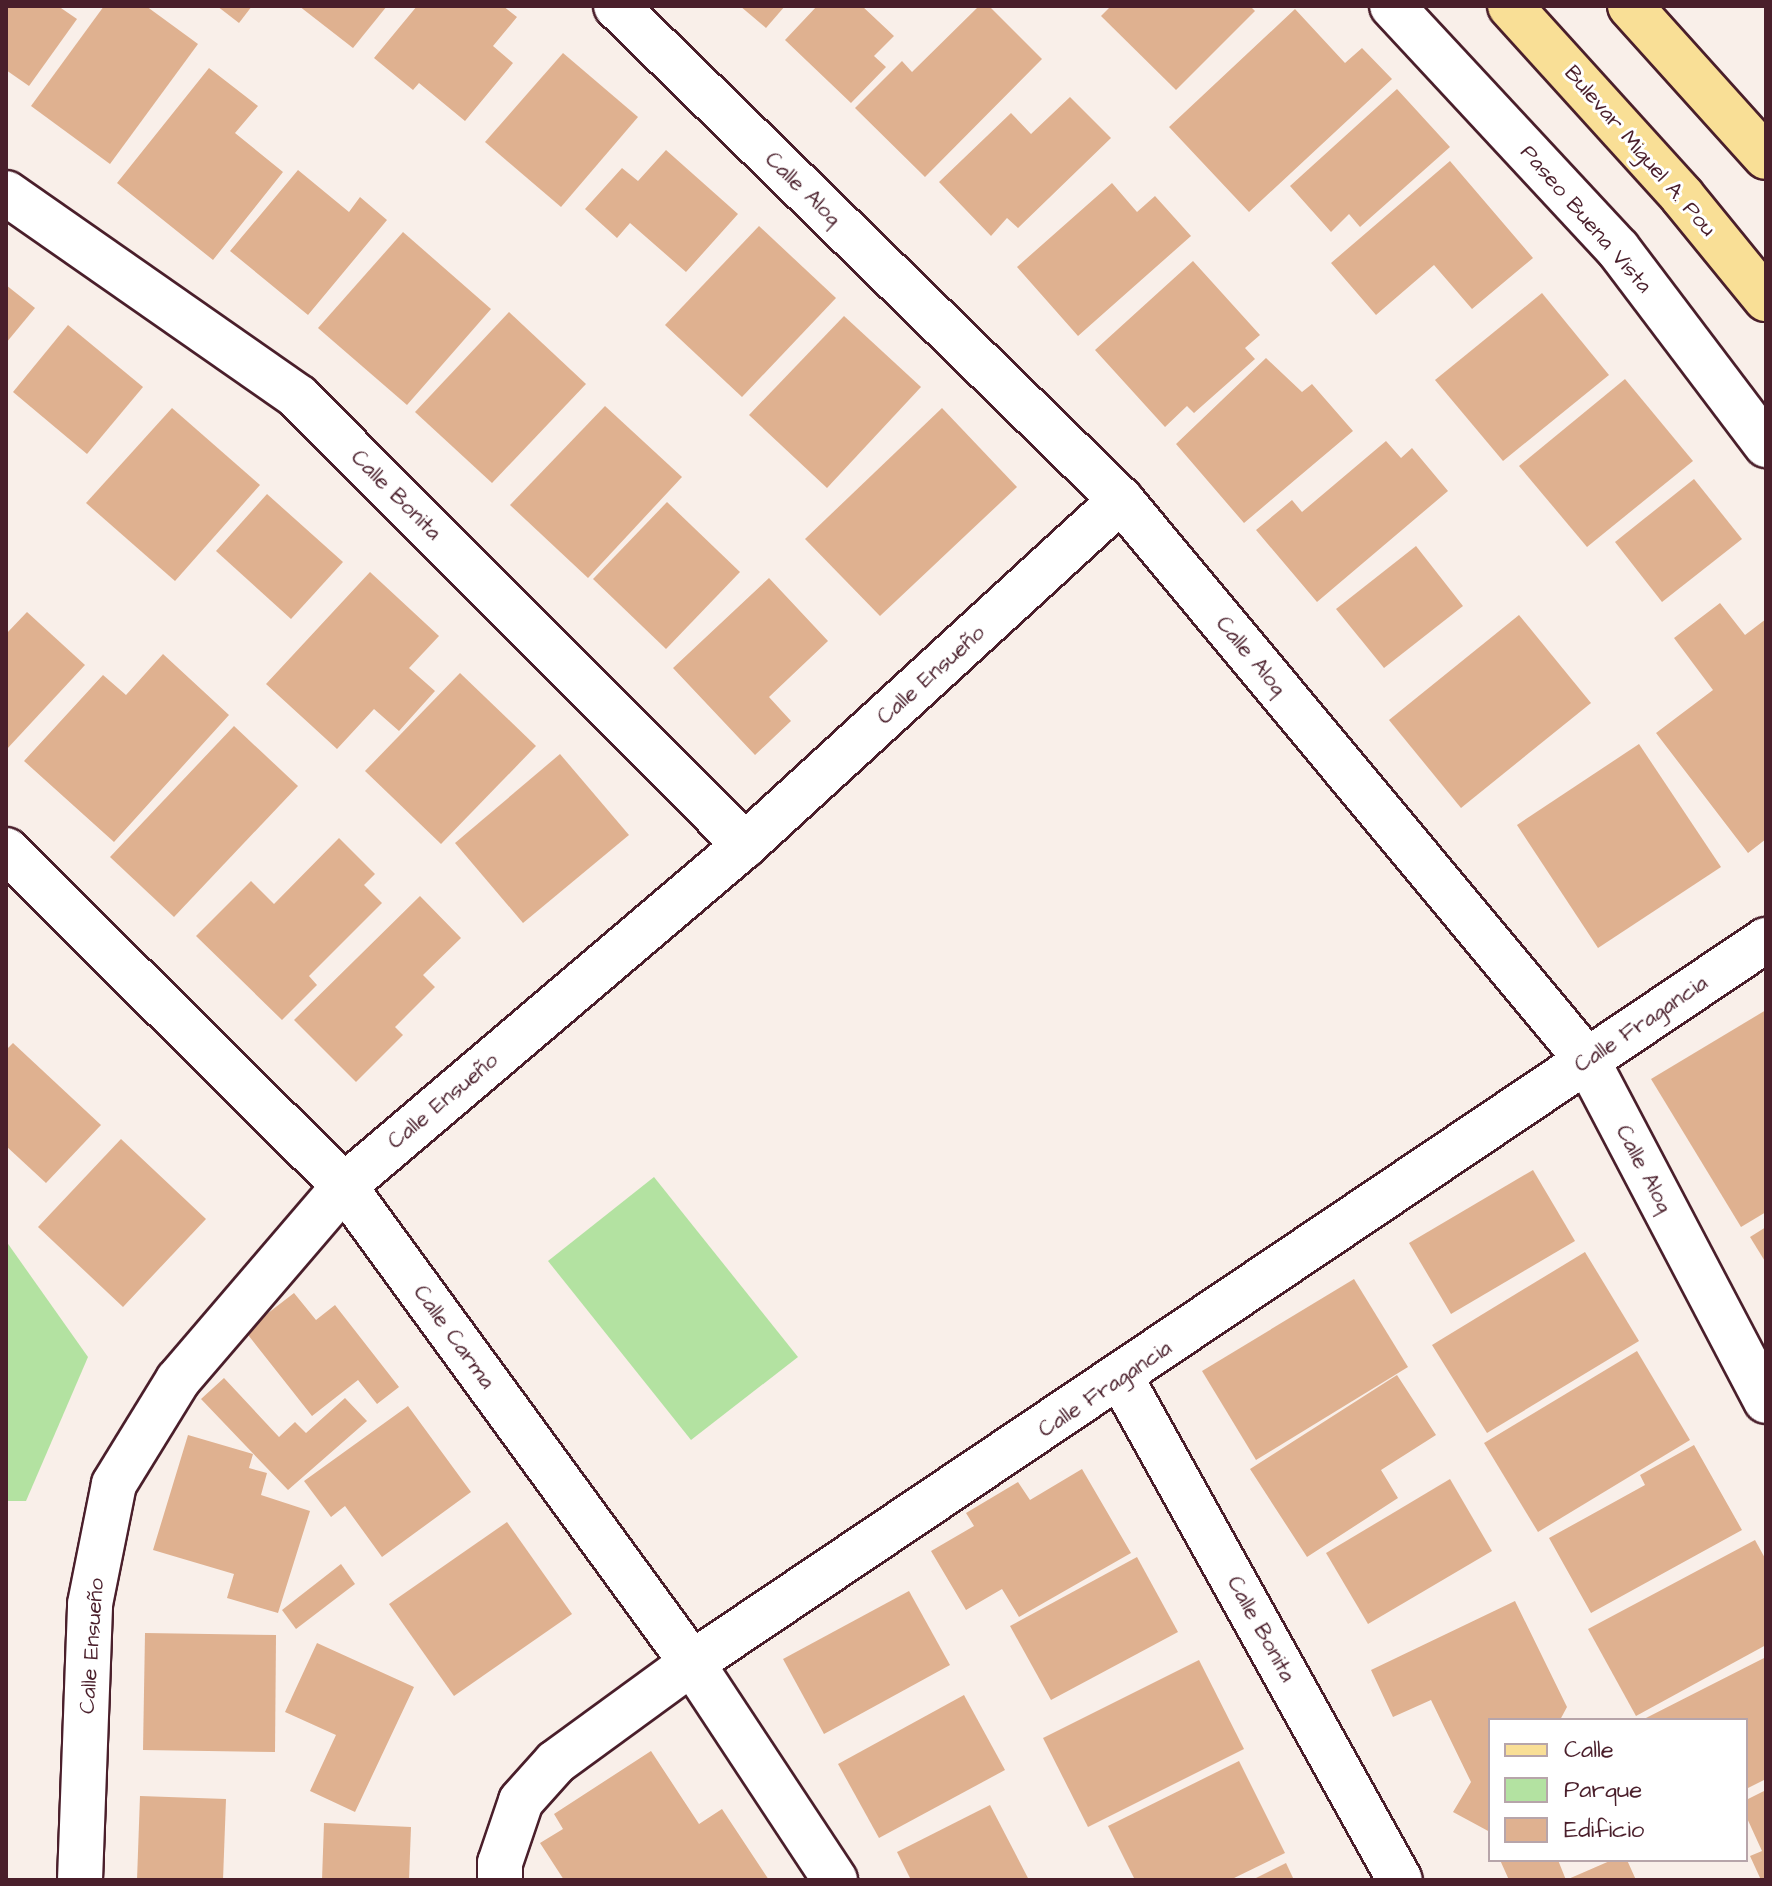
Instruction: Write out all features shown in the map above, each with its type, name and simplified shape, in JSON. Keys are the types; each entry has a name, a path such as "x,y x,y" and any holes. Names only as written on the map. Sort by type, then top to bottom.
{"main road":[{"name":"Bulevar Miguel A. Pou","path":"1510,6 1682,196 1766,299"},
{"path":"1630,6 1766,157"}],"street":[{"name":"Calle Aloq","path":"616,6 1121,500 1587,1060 1766,1401"},
{"name":"Paseo Buena Vista","path":"1392,6 1618,249 1766,445"},
{"name":"Calle Bonita","path":"6,193 298,397 745,845"},
{"name":"Calle Ensueño","path":"80,1880 90,1604 114,1484 178,1380 344,1186 745,845 1121,500"},
{"name":"Calle Carma","path":"6,850 344,1186 692,1663 835,1880"},
{"name":"Calle Fragancia","path":"500,1880 500,1863 521,1801 556,1762 692,1663 1121,1378 1766,940"},
{"name":"Calle Bonita","path":"1121,1378 1400,1880"}],"green space":[{"path":"654,1177 798,1357 691,1440 548,1261"},
{"path":"6,1241 88,1357 26,1501 6,1501"}],"building":[{"path":"6,6 58,6 77,19 29,86 6,70"},
{"path":"104,6 146,6 198,44 110,164 31,106"},
{"path":"217,6 252,6 239,23"},
{"path":"299,6 387,6 353,48"},
{"path":"417,6 503,6 517,17 493,46 513,63 465,121 419,83 413,90 374,58"},
{"path":"740,6 785,6 766,28"},
{"path":"817,6 862,6 894,36 874,56 886,67 851,103 785,40"},
{"path":"979,6 989,6 1042,59 925,177 855,108 902,61 912,72"},
{"path":"1111,6 1250,6 1255,11 1176,90 1101,16"},
{"path":"1295,9 1345,63 1362,48 1392,79 1249,212 1169,127"},
{"path":"563,53 638,117 561,207 485,142"},
{"path":"209,68 258,106 235,133 283,172 213,260 117,183"},
{"path":"1397,89 1450,147 1360,227 1349,214 1331,232 1290,186"},
{"path":"1070,97 1111,138 1018,228 1007,218 991,236 939,182 1011,113 1031,134"},
{"path":"666,150 738,214 686,272 630,223 617,238 585,209 622,168 638,181"},
{"path":"1450,161 1533,258 1472,309 1434,265 1376,315 1331,263"},
{"path":"298,170 349,212 360,197 387,220 308,315 230,251"},
{"path":"1112,183 1137,212 1155,196 1191,236 1078,336 1017,267"},
{"path":"759,226 836,298 742,397 665,325"},
{"path":"403,232 491,309 407,405 318,328"},
{"path":"1193,261 1260,335 1245,348 1255,359 1194,413 1187,406 1165,427 1095,350"},
{"path":"6,285 35,308 6,343"},
{"path":"1542,293 1609,375 1503,461 1435,380"},
{"path":"509,312 586,384 492,483 415,412"},
{"path":"844,316 921,387 827,488 749,415"},
{"path":"68,325 143,387 87,454 13,392"},
{"path":"1266,358 1302,392 1312,384 1353,431 1244,523 1176,444"},
{"path":"1625,379 1693,461 1587,547 1519,466"},
{"path":"605,406 682,477 588,578 510,505"},
{"path":"172,408 260,485 175,581 86,503"},
{"path":"942,408 1017,487 880,616 805,539"},
{"path":"1386,441 1401,458 1412,448 1448,491 1317,602 1256,530 1292,500 1302,512"},
{"path":"1694,479 1742,539 1662,602 1615,542"},
{"path":"267,494 343,562 291,619 216,551"},
{"path":"667,502 740,572 666,649 593,579"},
{"path":"1416,546 1463,606 1384,668 1336,609"},
{"path":"370,572 439,636 409,668 435,691 399,731 374,709 337,749 266,684"},
{"path":"769,578 828,641 769,697 791,721 755,755 673,668"},
{"path":"1720,603 1745,635 1766,619 1766,839 1748,853 1656,733 1713,690 1674,638"},
{"path":"27,612 85,665 6,750 6,634"},
{"path":"1519,615 1591,703 1461,808 1389,720"},
{"path":"163,654 229,715 114,842 24,761 103,675 126,695"},
{"path":"460,673 536,746 441,844 365,771"},
{"path":"234,726 298,786 174,917 110,857"},
{"path":"1639,744 1721,867 1598,948 1517,825"},
{"path":"560,754 629,835 523,923 455,843"},
{"path":"339,838 375,874 364,885 382,903 309,976 317,985 282,1020 196,936 251,881 274,904"},
{"path":"420,896 461,938 423,975 435,987 395,1027 403,1035 356,1082 294,1020"},
{"path":"1766,1010 1766,1212 1741,1227 1651,1079"},
{"path":"13,1043 101,1125 46,1183 6,1146 6,1050"},
{"path":"121,1139 206,1219 123,1307 38,1227"},
{"path":"1533,1170 1575,1241 1451,1314 1409,1243"},
{"path":"1766,1227 1766,1263 1750,1237"},
{"path":"1585,1252 1639,1341 1487,1433 1432,1345"},
{"path":"1354,1279 1408,1367 1256,1460 1202,1371"},
{"path":"294,1293 316,1320 335,1305 399,1387 377,1404 358,1380 312,1416 245,1331"},
{"path":"1637,1351 1690,1440 1538,1532 1484,1443"},
{"path":"1397,1375 1436,1435 1381,1470 1398,1498 1307,1557 1250,1469"},
{"path":"224,1378 279,1437 295,1422 306,1433 345,1398 367,1421 288,1490 201,1399"},
{"path":"408,1406 471,1492 382,1557 345,1506 331,1517 304,1481"},
{"path":"188,1435 253,1454 249,1468 267,1473 261,1495 310,1511 278,1613 227,1598 234,1574 153,1550"},
{"path":"1694,1445 1742,1530 1591,1613 1549,1538 1645,1485 1640,1475"},
{"path":"1082,1469 1131,1553 1019,1617 1002,1589 966,1610 931,1551 974,1526 966,1513 1018,1482 1030,1500"},
{"path":"1450,1479 1492,1551 1368,1624 1326,1553"},
{"path":"507,1522 572,1614 454,1696 389,1604"},
{"path":"1755,1540 1766,1560 1766,1645 1636,1716 1588,1629"},
{"path":"1137,1557 1178,1632 1051,1700 1010,1626"},
{"path":"341,1564 355,1584 296,1629 282,1610"},
{"path":"909,1591 950,1665 824,1734 783,1659"},
{"path":"1515,1601 1567,1707 1561,1718 1488,1718 1488,1831 1453,1812 1471,1782 1431,1700 1393,1717 1371,1670"},
{"path":"145,1633 276,1635 275,1752 143,1750"},
{"path":"317,1643 414,1687 355,1812 310,1791 336,1735 285,1712"},
{"path":"1766,1657 1766,1779 1748,1788 1748,1718 1646,1718"},
{"path":"1199,1660 1244,1749 1088,1827 1043,1738"},
{"path":"964,1695 1005,1770 879,1838 838,1764"},
{"path":"651,1751 699,1824 722,1809 769,1880 564,1880 540,1843 563,1829 554,1814"},
{"path":"1239,1761 1285,1853 1230,1880 1135,1880 1108,1826"},
{"path":"1766,1790 1766,1880 1761,1880 1750,1856 1762,1851 1748,1820 1748,1799"},
{"path":"140,1796 226,1799 223,1880 137,1880"},
{"path":"990,1805 1029,1880 911,1880 897,1852"},
{"path":"324,1823 411,1827 409,1880 322,1880"},
{"path":"1501,1862 1559,1862 1566,1880 1509,1880"},
{"path":"1607,1862 1628,1862 1636,1880 1566,1880"},
{"path":"1286,1863 1294,1880 1252,1880"}]}
